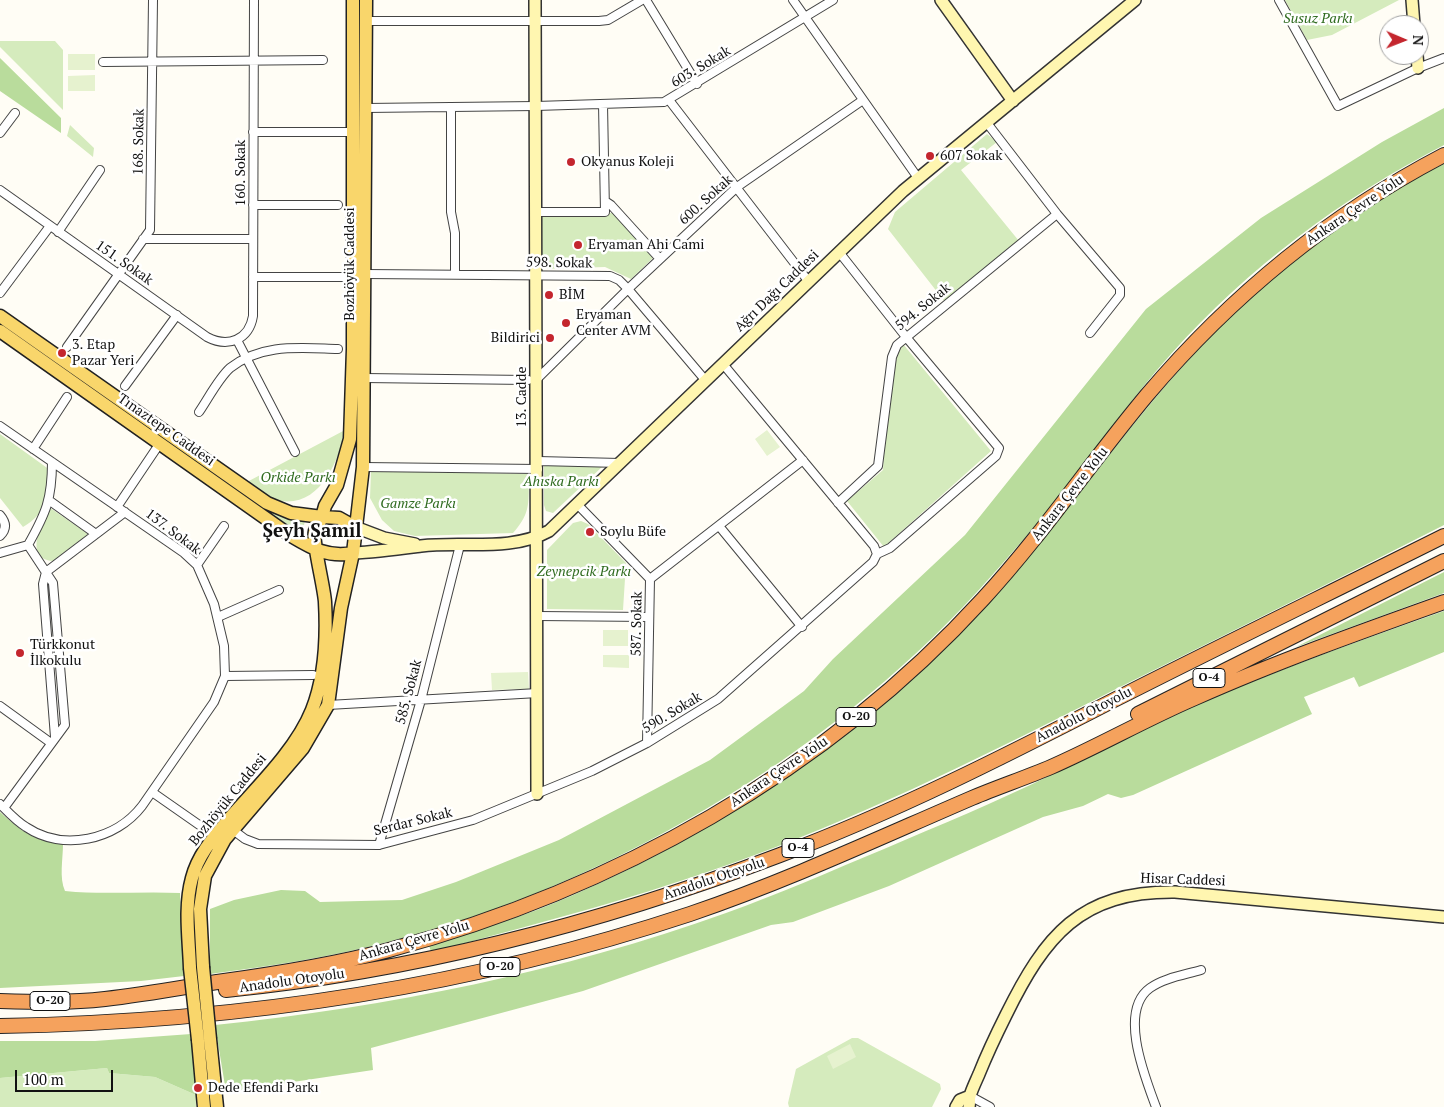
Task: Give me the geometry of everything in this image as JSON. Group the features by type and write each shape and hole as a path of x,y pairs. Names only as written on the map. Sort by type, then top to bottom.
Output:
{"highway":[{"name":"Ankara Çevre Yolu","path":"0,1001 100,1000 326,965 389,950 457,930 567,890 666,843 758,788 820,745 874,702 935,648 981,602 1031,544 1145,398 1200,336 1251,286 1319,231 1388,186 1444,155"},
{"name":"Anadolu Otoyolu","path":"100,1000 237,989 316,978 429,958 577,923 714,879 814,842 926,793 1444,536"},
{"name":"Anadolu Otoyolu","path":"974,797 1444,561"},
{"name":"O-20","path":"0,1026 105,1023 236,1012 357,996 492,969 588,944 715,905 822,864 974,797 1052,767 1149,718 1243,677 1444,602"}],"main road":[{"name":"Bozhöyük Caddesi","path":"353,0 353,132 364,378 363,467 355,527"},
{"name":"Bozhöyük Caddesi","path":"322,517 325,506 337,485 350,439 366,108 366,0"},
{"name":"Tınaztepe Caddesi","path":"0,316 267,503 290,513 322,517"},
{"name":"Tınaztepe Caddesi","path":"0,331 234,497 317,551"},
{"path":"322,517 339,518 355,527 353,553 334,555 317,551 315,532 322,517"},
{"name":"Bozhöyük Caddesi","path":"218,1107 190,968 188,906 191,884 201,857 214,836 292,745 312,710 321,678 326,624 324,587 317,551"},
{"name":"Bozhöyük Caddesi","path":"204,1107 203,967 200,909 202,889 213,858 233,830 303,748 319,724 328,704 334,670 340,608 353,553"}],"street":[{"name":"168. Sokak","path":"67,347 150,230 153,145 153,0"},
{"name":"160. Sokak","path":"237,340 244,335 252,322 254,0"},
{"name":"13. Cadde","path":"536,0 537,275 533,379 538,465 538,794"},
{"path":"366,21 608,20 642,0"},
{"path":"646,0 696,84"},
{"path":"793,0 918,178"},
{"name":"603. Sokak","path":"366,108 536,106 669,100 834,0"},
{"path":"941,0 1013,101"},
{"name":"Ağrı Dağı Caddesi","path":"353,553 384,552 422,546 528,540 549,531 918,178 1135,0"},
{"path":"1279,0 1338,106 1418,68 1444,58"},
{"path":"1412,0 1413,15"},
{"path":"103,62 323,60"},
{"path":"669,100 809,282"},
{"name":"600. Sokak","path":"533,379 737,187 863,100"},
{"path":"536,212 605,212 604,104"},
{"path":"451,107 452,212 455,233 455,274"},
{"path":"0,133 15,113"},
{"path":"987,123 1057,214 1122,291 1090,333"},
{"path":"253,132 353,132"},
{"path":"58,232 100,170"},
{"name":"151. Sokak","path":"0,190 217,342 227,343 237,340"},
{"path":"605,202 611,205 660,259"},
{"path":"253,205 338,205"},
{"name":"594. Sokak","path":"838,503 878,466 892,357 897,344 1057,214"},
{"path":"0,293 50,226"},
{"path":"143,239 253,239"},
{"path":"839,252 906,337"},
{"name":"598. Sokak","path":"253,277 455,274 606,276 619,280 628,289 706,381"},
{"path":"126,386 176,315"},
{"name":"590. Sokak","path":"538,794 592,772 647,743 718,699 802,627 873,562 877,554 890,548 996,456 999,448 906,337"},
{"path":"237,340 295,452"},
{"path":"199,412 229,369 246,358 269,349 338,349"},
{"path":"723,364 874,546 877,554"},
{"path":"364,378 533,379"},
{"path":"33,449 67,397"},
{"name":"137. Sokak","path":"0,426 184,553 197,565 218,617 224,646 225,676 214,702 152,792 130,820 117,830 80,839 53,838 36,833 19,822 2,806"},
{"path":"117,507 160,443"},
{"path":"650,579 803,460"},
{"path":"0,553 28,545 50,501 52,462"},
{"path":"363,467 620,464"},
{"path":"50,501 96,534"},
{"name":"587. Sokak","path":"578,504 650,579 647,743"},
{"path":"46,572 125,512"},
{"path":"0,514 5,526 4,532 0,536"},
{"path":"197,565 224,526"},
{"path":"718,526 802,627"},
{"name":"Ağrı Dağı Caddesi","path":"355,527 384,538 422,546"},
{"path":"2,806 65,725 53,583 28,545"},
{"name":"585. Sokak","path":"379,845 421,700 460,545"},
{"path":"218,617 279,590"},
{"path":"538,616 650,617"},
{"path":"225,676 313,676"},
{"path":"328,704 538,693"},
{"path":"0,706 53,740"},
{"path":"152,792 214,836"},
{"name":"Serdar Sokak","path":"233,830 245,839 258,844 379,845 472,820 538,794"},
{"name":"Hisar Caddesi","path":"956,1107 960,1100 970,1102 994,1038 1024,978 1039,954 1074,919 1113,900 1152,892 1191,893 1444,917"},
{"path":"1156,1107 1135,1039 1134,1017 1136,1006 1149,989 1162,981 1200,970"},
{"path":"970,1102 990,1107"}],"green space":[{"name":"Susuz Parkı","path":"1285,0 1399,0 1332,35 1307,40"},
{"path":"0,41 55,41 63,50 63,110 0,47"},
{"path":"68,54 95,54 95,70 68,70"},
{"path":"0,58 61,118 61,133 0,91"},
{"path":"95,75 95,91 68,91 68,76"},
{"path":"1444,108 1444,145 1369,188 1333,212 1264,264 1232,293 1171,354 1143,386 1067,487 977,592 917,653 851,710 780,762 705,809 628,852 548,888 466,919 384,943 341,953 276,965 210,974 210,909 234,900 281,890 305,891 320,902 402,900 456,882 559,840 710,760 804,691 833,659 965,535 1146,309 1261,218 1382,142"},
{"path":"70,125 94,148 93,157 67,136"},
{"path":"987,134 997,142 961,170 1019,241 945,302 888,229 895,212"},
{"path":"1444,163 1444,525 1000,747 867,810 822,829 691,878 562,917 431,952 429,945 501,923 554,903 629,869 686,840 741,807 846,735 943,651 1009,581 1131,427 1183,366 1216,331 1250,299 1323,238 1402,186"},
{"path":"614,213 653,258 631,279 605,267 540,269 541,215"},
{"path":"0,322 234,487 305,520 302,536 0,327"},
{"path":"903,344 991,451 884,547 847,501 883,470 890,386 898,355"},
{"name":"Orkide Parkı","path":"345,430 342,444 331,471 313,493 301,499 288,501 272,499 247,482"},
{"path":"767,430 780,447 767,456 755,439"},
{"path":"0,434 50,470 47,496 42,510 23,527 0,498"},
{"name":"Ahıska Parkı","path":"544,465 603,466 553,513 546,511 544,505"},
{"name":"Gamze Parkı","path":"371,471 529,474 528,506 523,519 513,533 415,536 394,531 382,520 370,498"},
{"path":"49,507 88,534 53,561 44,559 39,554 37,547 39,530"},
{"name":"Zeynepcik Parkı","path":"581,521 588,524 626,563 623,610 547,609 547,550 573,523"},
{"path":"1444,572 1444,593 1296,647"},
{"path":"1444,611 1444,652 1359,687 1354,677 1304,697 1312,714 1133,795 1121,798 1108,794 1083,806 1043,817 889,886 793,922 771,925 583,991 371,1048 373,1070 226,1092 215,1025 345,1008 474,984 538,970 664,934 766,898 989,804 1062,770 1139,730 1214,697 1329,652"},
{"path":"603,630 628,630 628,646 603,646"},
{"path":"603,655 629,655 629,668 603,667"},
{"path":"528,672 529,689 492,690 491,673"},
{"path":"0,812 28,834 53,843 63,844 62,874 65,891 180,893 184,976 141,981 0,988"},
{"path":"191,1034 196,1095 155,1077 109,1073 107,1068 0,1078 0,1041 95,1041"},
{"path":"852,1038 858,1038 940,1084 941,1089 932,1107 789,1107 788,1103 796,1069"},
{"path":"850,1044 856,1057 833,1069 827,1056"},
{"path":"107,1068 109,1073 155,1077 196,1095 196,1107 0,1107 0,1078"}],"place":[{"name":"607 Sokak","path":"930,156"},
{"name":"Okyanus Koleji","path":"571,162"},
{"name":"Eryaman Ahi Cami","path":"578,245"},
{"name":"BİM","path":"549,295"},
{"name":"Eryaman Center AVM","path":"566,323"},
{"name":"Bildirici","path":"550,338"},
{"name":"3. Etap Pazar Yeri","path":"62,353"},
{"name":"Soylu Büfe","path":"590,532"},
{"name":"Türkkonut İlkokulu","path":"20,653"},
{"name":"Dede Efendi Parkı","path":"198,1088"}],"district":[{"name":"Şeyh Şamil","path":"312,532"}]}
